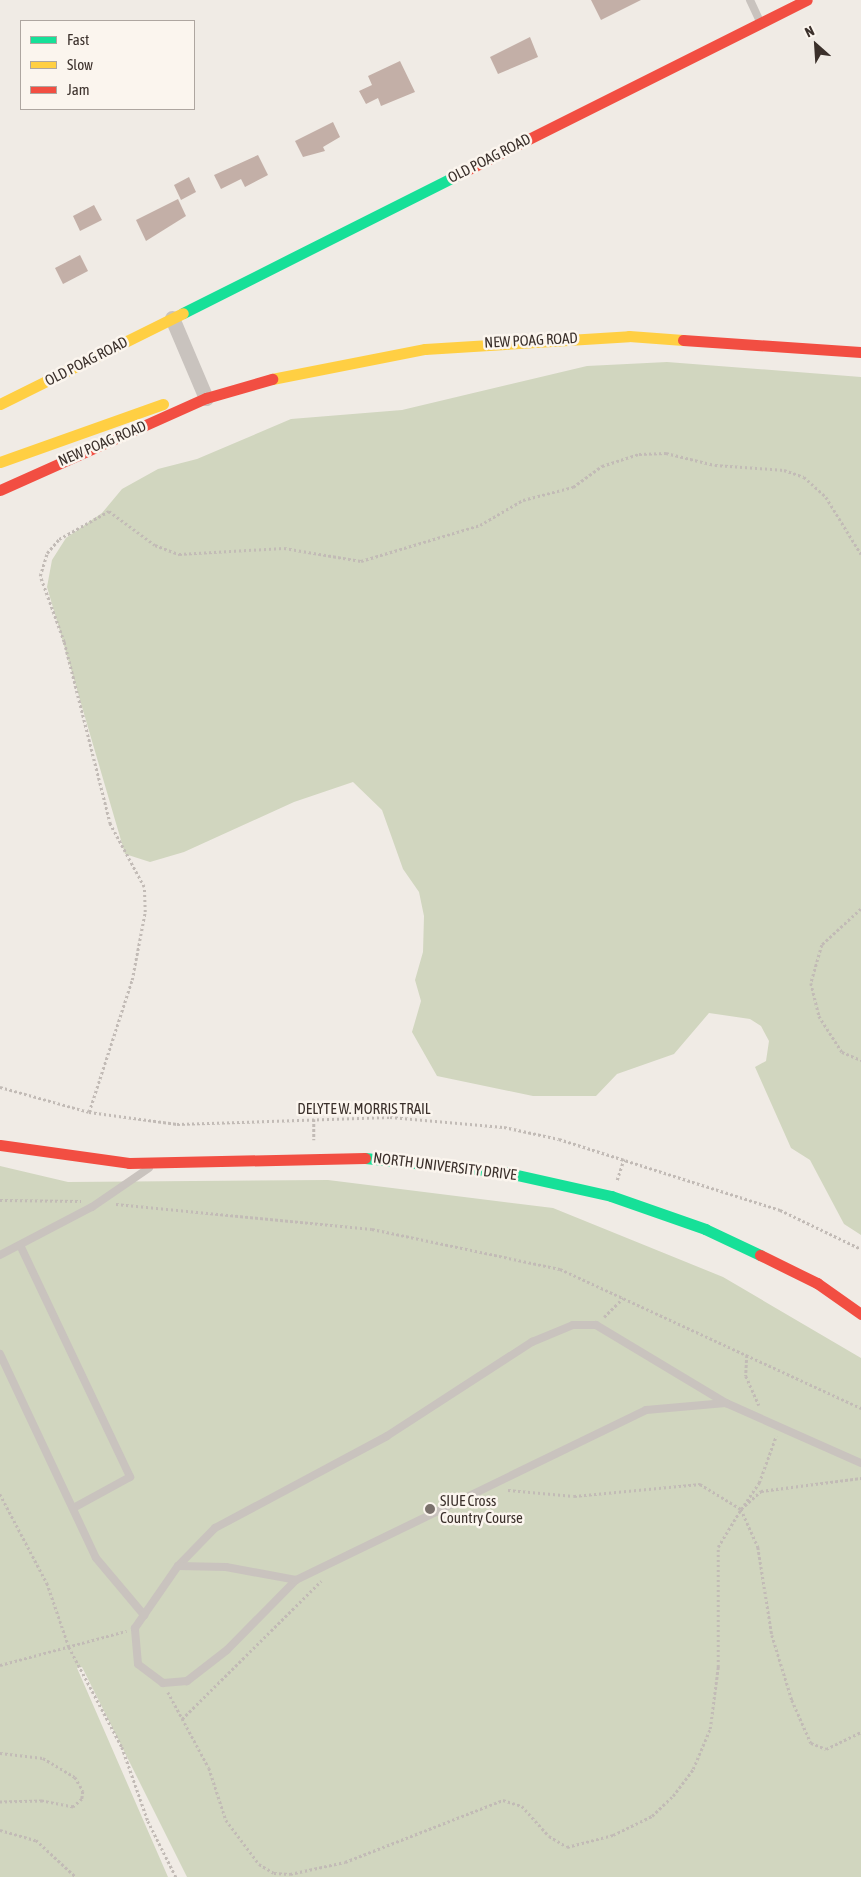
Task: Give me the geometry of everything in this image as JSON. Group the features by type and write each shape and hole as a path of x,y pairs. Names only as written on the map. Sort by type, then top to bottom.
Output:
{"main road":[{"name":"OLD POAG ROAD","path":"0,404 808,0"},
{"name":"NEW POAG ROAD","path":"0,462 131,413 206,398 350,361 490,342 706,338 861,352"},
{"name":"NEW POAG ROAD","path":"0,490 206,398"},
{"name":"NORTH UNIVERSITY DRIVE","path":"0,1145 84,1159 157,1163 314,1156 453,1164 611,1196 760,1253 861,1314"}],"street":[{"path":"172,318 206,398"}],"lane":[{"path":"750,0 761,23"},
{"path":"0,1255 99,1203 157,1163"},
{"path":"20,1245 130,1477 74,1506"},
{"path":"726,1404 646,1410 482,1487 296,1580 201,1671 187,1680 163,1683 138,1664 135,1628 178,1566 215,1528 387,1436 532,1342 562,1327 596,1325 726,1404 861,1463"},
{"path":"0,1354 74,1506 96,1558 144,1614"},
{"path":"178,1566 226,1567 296,1580"}],"path":[{"path":"89,1112 132,980 145,912 144,887 110,824 64,642 40,576 46,553 59,539 109,512 155,545 179,554 284,548 361,561 480,525 523,500 572,487 602,466 639,454 666,453 715,465 784,470 804,477 826,497 861,554"},
{"path":"861,909 822,944 811,983 819,1016 842,1052 861,1060"},
{"name":"DELYTE W. MORRIS TRAIL","path":"0,1087 89,1112 177,1124 390,1117 494,1126 560,1138 780,1210 861,1249"},
{"path":"314,1119 314,1156"},
{"path":"611,1196 624,1159"},
{"path":"0,1200 99,1203 372,1229 560,1270 861,1408"},
{"path":"596,1325 623,1298"},
{"path":"163,1683 209,1768 226,1820 259,1864 274,1873 290,1874 345,1862 503,1800 522,1806 549,1836 568,1847 613,1835 652,1816 673,1796 693,1769 710,1729 718,1667 718,1547 773,1452 773,1426 746,1376 747,1355"},
{"path":"741,1509 761,1491 861,1478"},
{"path":"482,1487 574,1496 700,1484 741,1509 758,1547 772,1635 792,1700 812,1743 826,1749 861,1732"},
{"path":"0,1494 47,1583 69,1647 122,1747 148,1821 176,1877"},
{"path":"182,1719 326,1577"},
{"path":"0,1665 135,1628"},
{"path":"0,1754 43,1758 75,1778 82,1791 82,1799 73,1806 42,1801 0,1802"},
{"path":"0,1830 36,1840 76,1877"}],"green space":[{"path":"667,362 861,377 861,1235 844,1224 810,1160 791,1148 755,1067 766,1061 769,1041 761,1026 750,1019 709,1013 674,1054 617,1074 596,1096 533,1096 437,1076 412,1032 421,1001 415,980 423,952 424,916 419,892 403,869 382,810 353,782 294,802 184,852 150,862 125,854 47,587 52,560 66,538 102,513 122,489 158,469 197,459 291,419 402,410 587,366"},
{"name":"SIUE Cross Country Course","path":"0,1166 68,1182 328,1180 553,1208 723,1277 861,1358 861,1877 187,1877 82,1667 77,1668 168,1877 0,1877"}],"building":[{"path":"591,0 641,0 601,20"},
{"path":"530,37 538,57 498,74 490,57"},
{"path":"400,61 415,92 381,106 378,98 366,104 359,91 372,85 368,76"},
{"path":"333,122 340,137 323,147 325,151 303,157 295,141"},
{"path":"258,155 268,175 245,187 241,179 221,189 214,175"},
{"path":"189,177 196,192 181,200 174,185"},
{"path":"178,199 186,216 146,241 136,220"},
{"path":"94,205 102,220 80,231 73,216"},
{"path":"80,255 88,271 63,284 55,268"}],"traffic: fast":[{"path":"183,313 457,175"},
{"path":"365,1158 504,1172 611,1196 705,1229 760,1255"}],"traffic: slow":[{"path":"0,404 183,313"},
{"path":"272,379 425,349 629,336 683,340"},
{"path":"0,462 163,404"}],"traffic: jam":[{"path":"457,175 807,0"},
{"path":"683,340 861,352"},
{"path":"0,490 206,398 272,379"},
{"path":"0,1145 129,1163 365,1158"},
{"path":"760,1255 817,1283 861,1314"}],"place":[{"name":"SIUE Cross Country Course","path":"430,1509"}]}
